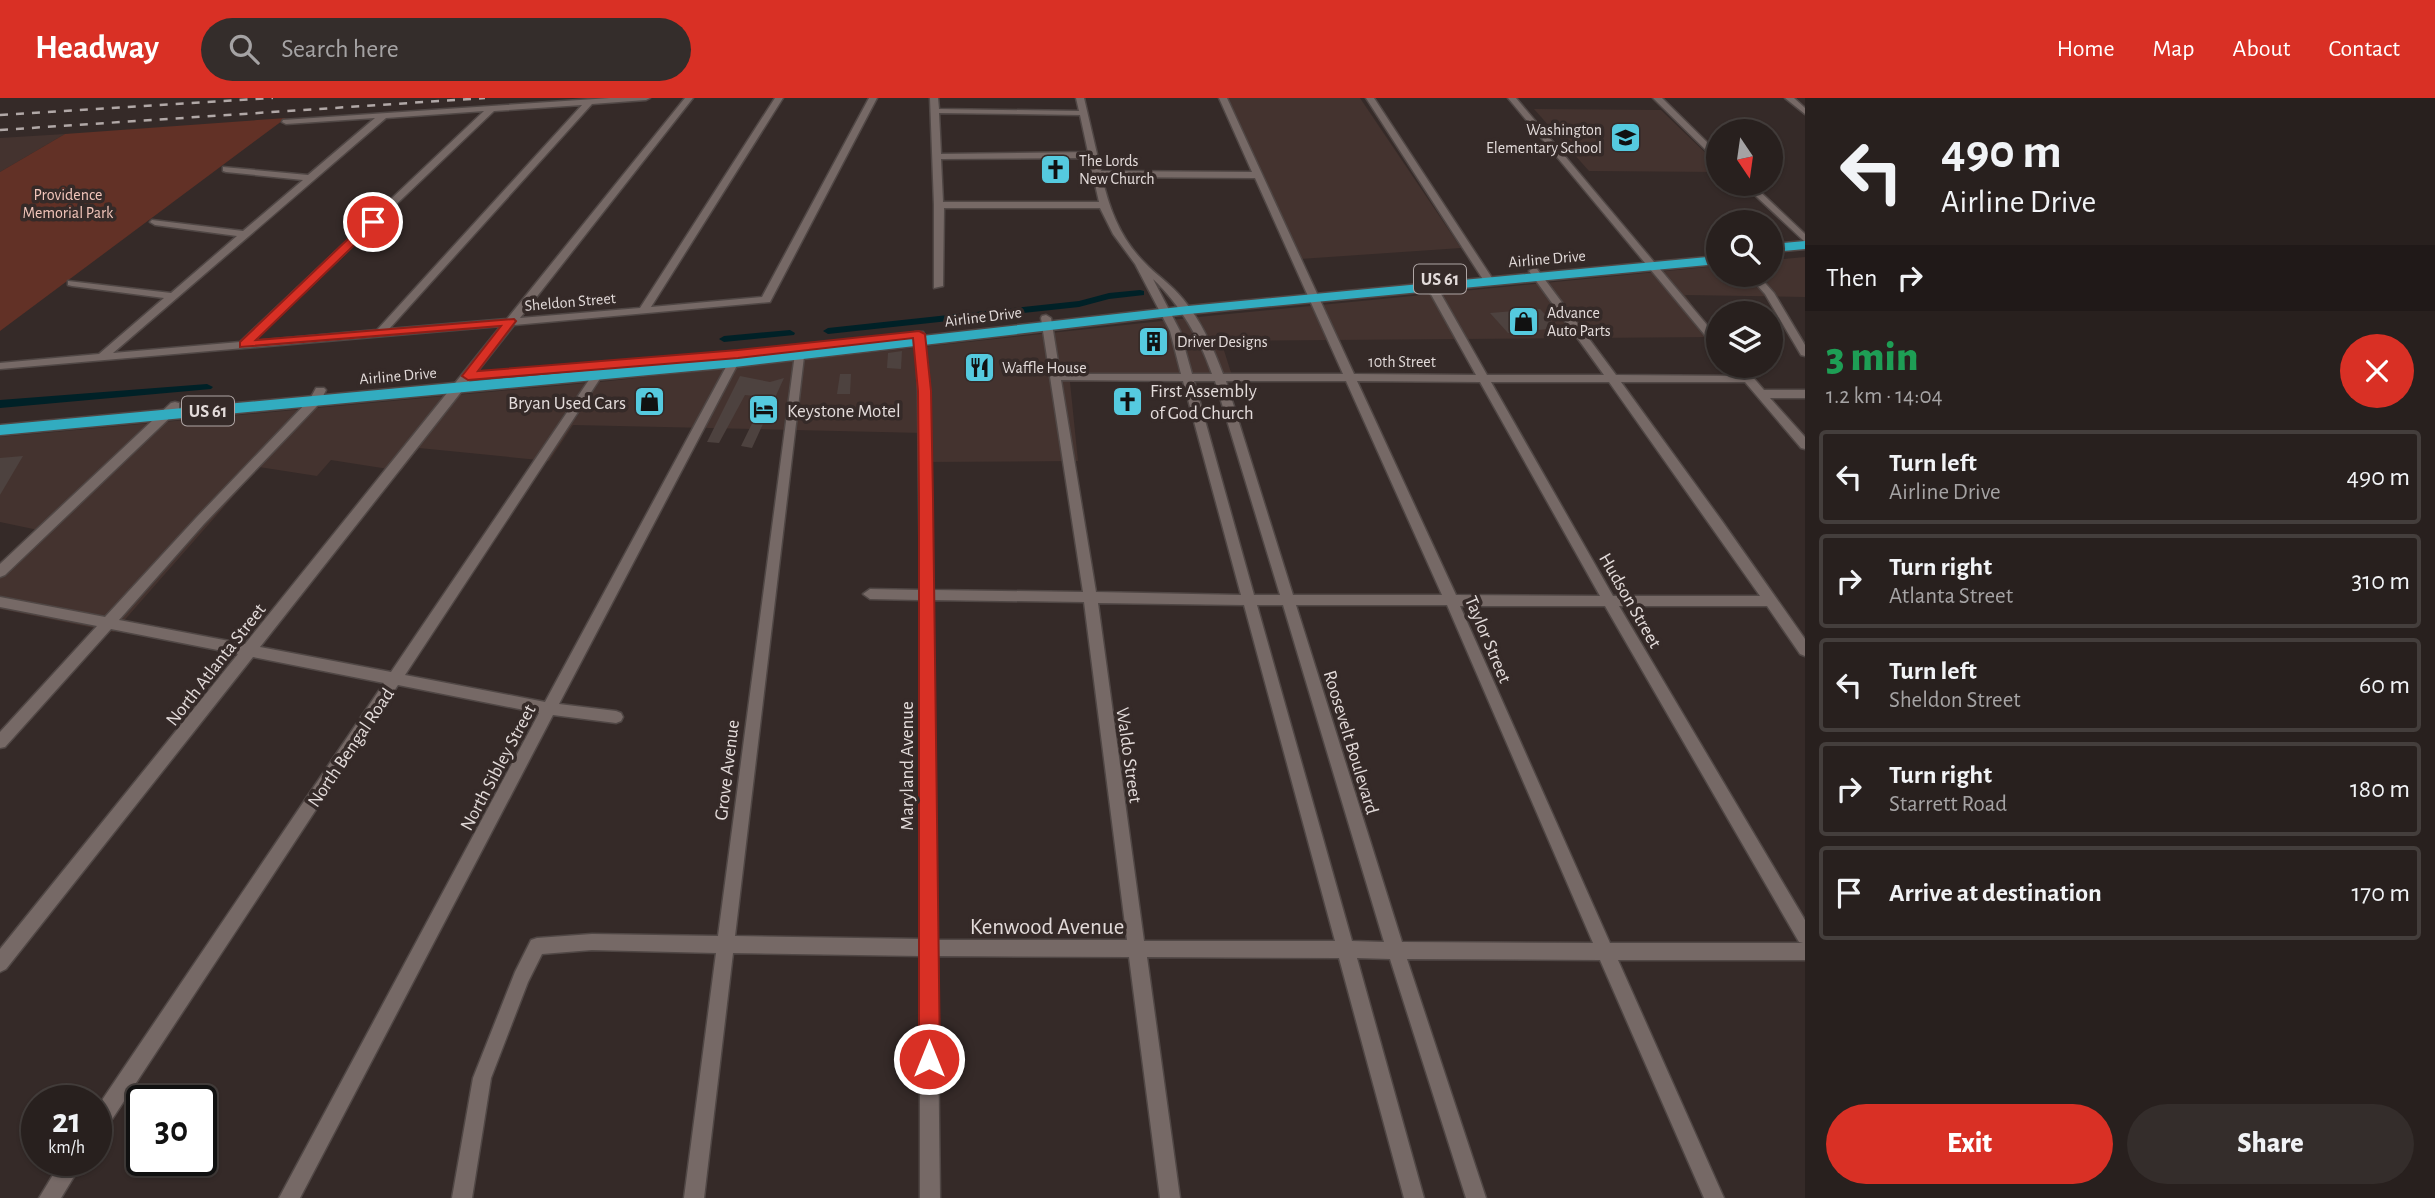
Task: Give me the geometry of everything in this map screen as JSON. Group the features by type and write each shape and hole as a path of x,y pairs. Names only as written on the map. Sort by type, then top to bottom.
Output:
{"highway":[{"path":"1783,247 1805,245"},
{"path":"1783,254 1805,252"},
{"name":"Airline Drive","path":"1651,263 1706,255"},
{"name":"Airline Drive","path":"0,430 317,395 737,358 1311,293 1706,261"},
{"name":"Airline Drive","path":"0,422 171,411"}],"street":[{"path":"286,122 646,98"},
{"name":"North Atlanta Street","path":"0,963 689,98"},
{"path":"643,310 779,98"},
{"name":"Sheldon Street","path":"0,366 766,300 873,98"},
{"path":"934,98 939,205 938,286"},
{"path":"1080,98 1103,205 1118,234 1140,264 1175,331 1415,1198"},
{"name":"Taylor Street","path":"1223,98 1256,175 1352,377 1714,1198"},
{"path":"1370,98 1487,278"},
{"path":"1512,98 1706,329"},
{"path":"1657,98 1706,145"},
{"path":"1789,98 1803,109"},
{"path":"380,333 589,102"},
{"path":"244,344 492,108"},
{"path":"934,111 1083,113"},
{"path":"102,357 384,115"},
{"path":"936,157 1092,155"},
{"path":"226,169 309,178"},
{"path":"1096,174 1256,175"},
{"path":"1760,196 1805,239"},
{"path":"939,205 1103,205"},
{"path":"155,222 244,234"},
{"path":"1140,264 1185,306"},
{"path":"1537,274 1805,650"},
{"path":"72,283 172,296"},
{"name":"Hudson Street","path":"1431,283 1609,600 1805,936"},
{"path":"1766,287 1789,332 1805,353"},
{"name":"Roosevelt Boulevard","path":"1185,306 1208,348 1219,377 1396,951 1476,1198"},
{"name":"Waldo Street","path":"1047,322 1090,597 1170,1198"},
{"name":"Maryland Avenue","path":"920,337 925,405 930,1198"},
{"name":"Grove Avenue","path":"694,1198 799,351"},
{"name":"North Sibley Street","path":"289,1198 737,358"},
{"name":"North Bengal Road","path":"112,1102 600,370"},
{"name":"10th Street","path":"1057,377 1748,379"},
{"path":"1748,379 1805,445"},
{"path":"1762,394 1805,394"},
{"path":"0,742 317,395"},
{"path":"0,572 171,411"},
{"path":"870,594 1249,600 1771,601"},
{"path":"0,602 550,709 616,717"},
{"name":"Kenwood Avenue","path":"463,1198 482,1078 521,978 537,946 592,942 929,948 1805,952"},
{"path":"49,1198 63,1176"}],"shaded area":[{"path":"1227,98 1360,98 1461,248 1300,259"},
{"name":"Washington Elementary School","path":"1534,109 1661,110 1706,153 1706,172 1589,171"},
{"path":"65,134 0,172 0,138"},
{"path":"1805,257 1805,297 1685,295 1706,324 1706,337 1221,341 1234,382 1070,382 1078,461 923,462 923,433 573,425 549,461 419,448 401,471 331,460 317,476 259,467 114,632 0,609 0,562 38,530 0,522 0,437 609,381 1208,316 1706,267 1706,287 1783,287 1783,259"}],"green space":[{"name":"Providence Memorial Park","path":"286,118 0,331 0,172 65,134"}],"building":[{"name":"Advance Auto Parts","path":"1540,309 1558,328 1508,333 1490,313"},
{"name":"Driver Designs","path":"1140,331 1164,331 1169,351 1163,351 1164,356 1146,356"},
{"path":"902,351 901,369 887,368 888,353"},
{"name":"Waffle House","path":"973,356 984,356 985,377 975,377"},
{"path":"840,374 851,374 850,394 837,394"},
{"name":"Keystone Motel","path":"740,376 770,382 784,378 752,448 741,446 765,397 745,395 719,443 707,442"},
{"path":"23,456 0,495 0,458"}],"waterway":[{"path":"828,331 1079,304 1109,296 1140,293"},
{"path":"724,339 790,333"},
{"path":"0,404 207,387"}],"railway":[{"path":"0,115 273,98"},
{"path":"0,130 485,98"}],"place":[{"name":"Washington Elementary School","path":"1625,138"},
{"name":"The Lords New Church","path":"1056,169"},
{"name":"Advance Auto Parts","path":"1524,321"},
{"name":"Driver Designs","path":"1154,341"},
{"name":"Waffle House","path":"979,367"},
{"name":"First Assembly of God Church","path":"1127,401"},
{"name":"Bryan Used Cars","path":"649,402"},
{"name":"Keystone Motel","path":"764,410"}],"route":[{"path":"373,222 244,344 510,321 468,376 738,354 919,334 924,391 926,498 929,1059"}]}
